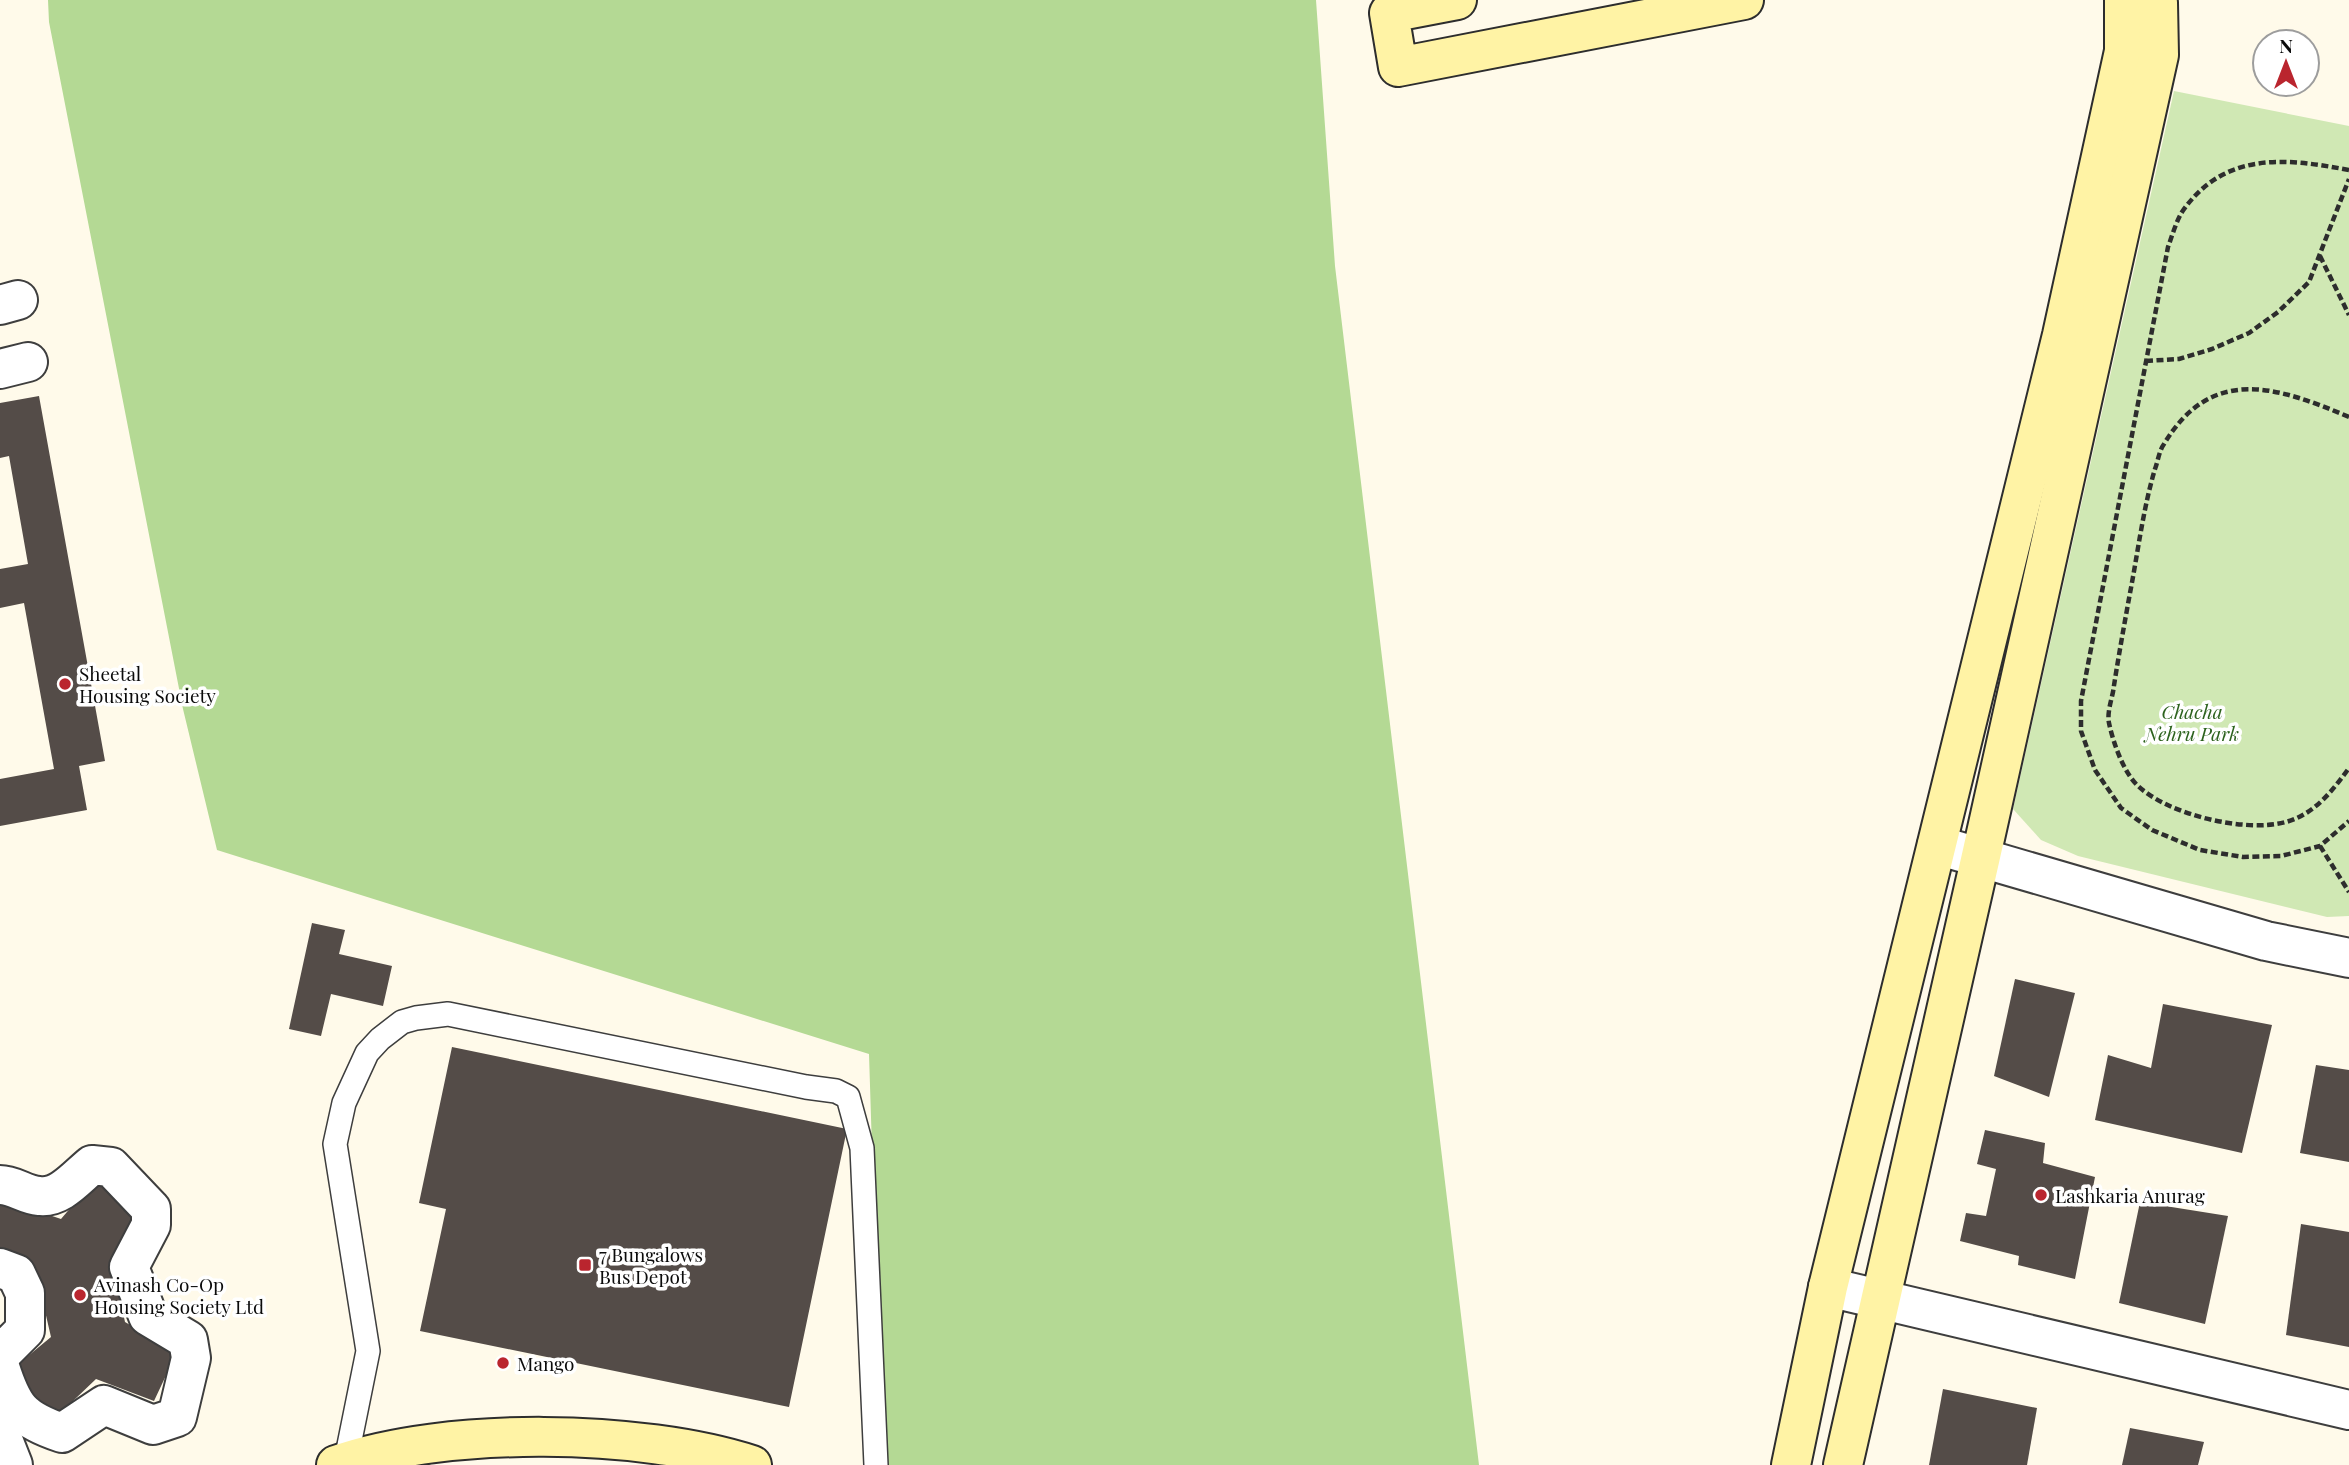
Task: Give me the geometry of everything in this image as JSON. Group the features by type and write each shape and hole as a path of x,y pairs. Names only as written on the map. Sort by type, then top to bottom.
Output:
{"street":[{"path":"1457,0 1389,13 1398,67 1744,0"},
{"path":"1791,1465 1828,1287 2062,335 2124,51 2124,0"},
{"path":"1843,1465 2159,55 2156,0"},
{"path":"1937,845 2266,941 2349,958"},
{"path":"0,1185 8,1185 39,1196 59,1193 92,1165 111,1167 151,1209 151,1225 129,1266 148,1315 188,1340 191,1358 177,1417 153,1425 104,1405 62,1433 36,1424 2,1400"},
{"path":"0,1268 16,1273 25,1293 25,1330 0,1354"},
{"path":"1828,1287 2349,1410"},
{"path":"2,1400 13,1465"},
{"path":"342,1464 368,1455 423,1445 560,1437 641,1443 725,1456 752,1465"}],"lane":[{"path":"342,1464 368,1351 335,1144 344,1103 367,1053 380,1039 402,1022 448,1014 835,1091 848,1097 862,1148 876,1465"}],"path":[{"path":"2349,170 2308,162 2254,162 2225,172 2202,188 2181,214 2168,247 2081,701 2081,731 2095,770 2120,808 2152,830 2200,850 2243,857 2281,856 2320,846 2349,821"},
{"path":"2146,361 2179,359 2212,349 2249,333 2278,312 2309,282 2349,179"},
{"path":"2320,255 2349,315"},
{"path":"2349,417 2315,403 2265,389 2230,389 2202,401 2163,445 2150,485 2108,720 2122,762 2137,785 2173,806 2225,824 2258,827 2288,822 2314,808 2330,794 2349,768"},
{"path":"2320,846 2349,891"}],"green space":[{"path":"48,0 1316,0 1335,266 1479,1465 882,1465 869,1054 217,850 183,709 49,22"},
{"name":"Chacha Nehru Park","path":"2174,91 2349,126 2349,916 2327,917 2078,856 2041,840 2013,809"}],"building":[{"name":"Sheetal Housing Society","path":"39,396 105,761 79,766 87,810 0,826 0,779 54,769 24,603 0,608 0,569 28,564 9,456 0,458 0,403"},
{"path":"312,923 345,930 339,954 392,966 383,1006 331,994 321,1036 289,1029"},
{"path":"2015,979 2075,993 2049,1097 1994,1076"},
{"path":"2163,1004 2272,1025 2242,1153 2095,1120 2108,1055 2151,1068"},
{"path":"452,1047 847,1129 789,1407 420,1331 446,1209 419,1203"},
{"path":"2316,1065 2349,1070 2349,1162 2300,1153"},
{"name":"Lashkaria Anurag","path":"1985,1130 2045,1143 2043,1163 2095,1177 2075,1279 2018,1265 2019,1256 1960,1241 1966,1213 1986,1216 1996,1169 1977,1164"},
{"name":"Avinash Co-Op Housing Society Ltd","path":"101,1172 145,1217 111,1257 125,1322 177,1352 154,1401 96,1379 51,1422 5,1375 51,1337 35,1268 0,1254 0,1204 2,1199 61,1219"},
{"path":"2140,1202 2228,1216 2205,1324 2119,1303"},
{"path":"2301,1224 2349,1232 2349,1347 2286,1335"},
{"path":"1943,1389 2037,1408 2027,1465 1929,1465"},
{"path":"2130,1428 2204,1442 2198,1465 2122,1465"}],"place":[{"name":"Sheetal Housing Society","path":"65,684"},
{"name":"Lashkaria Anurag","path":"2041,1195"},
{"name":"7 Bungalows Bus Depot","path":"585,1265"},
{"name":"Avinash Co-Op Housing Society Ltd","path":"80,1295"},
{"name":"Mango","path":"503,1363"}]}
